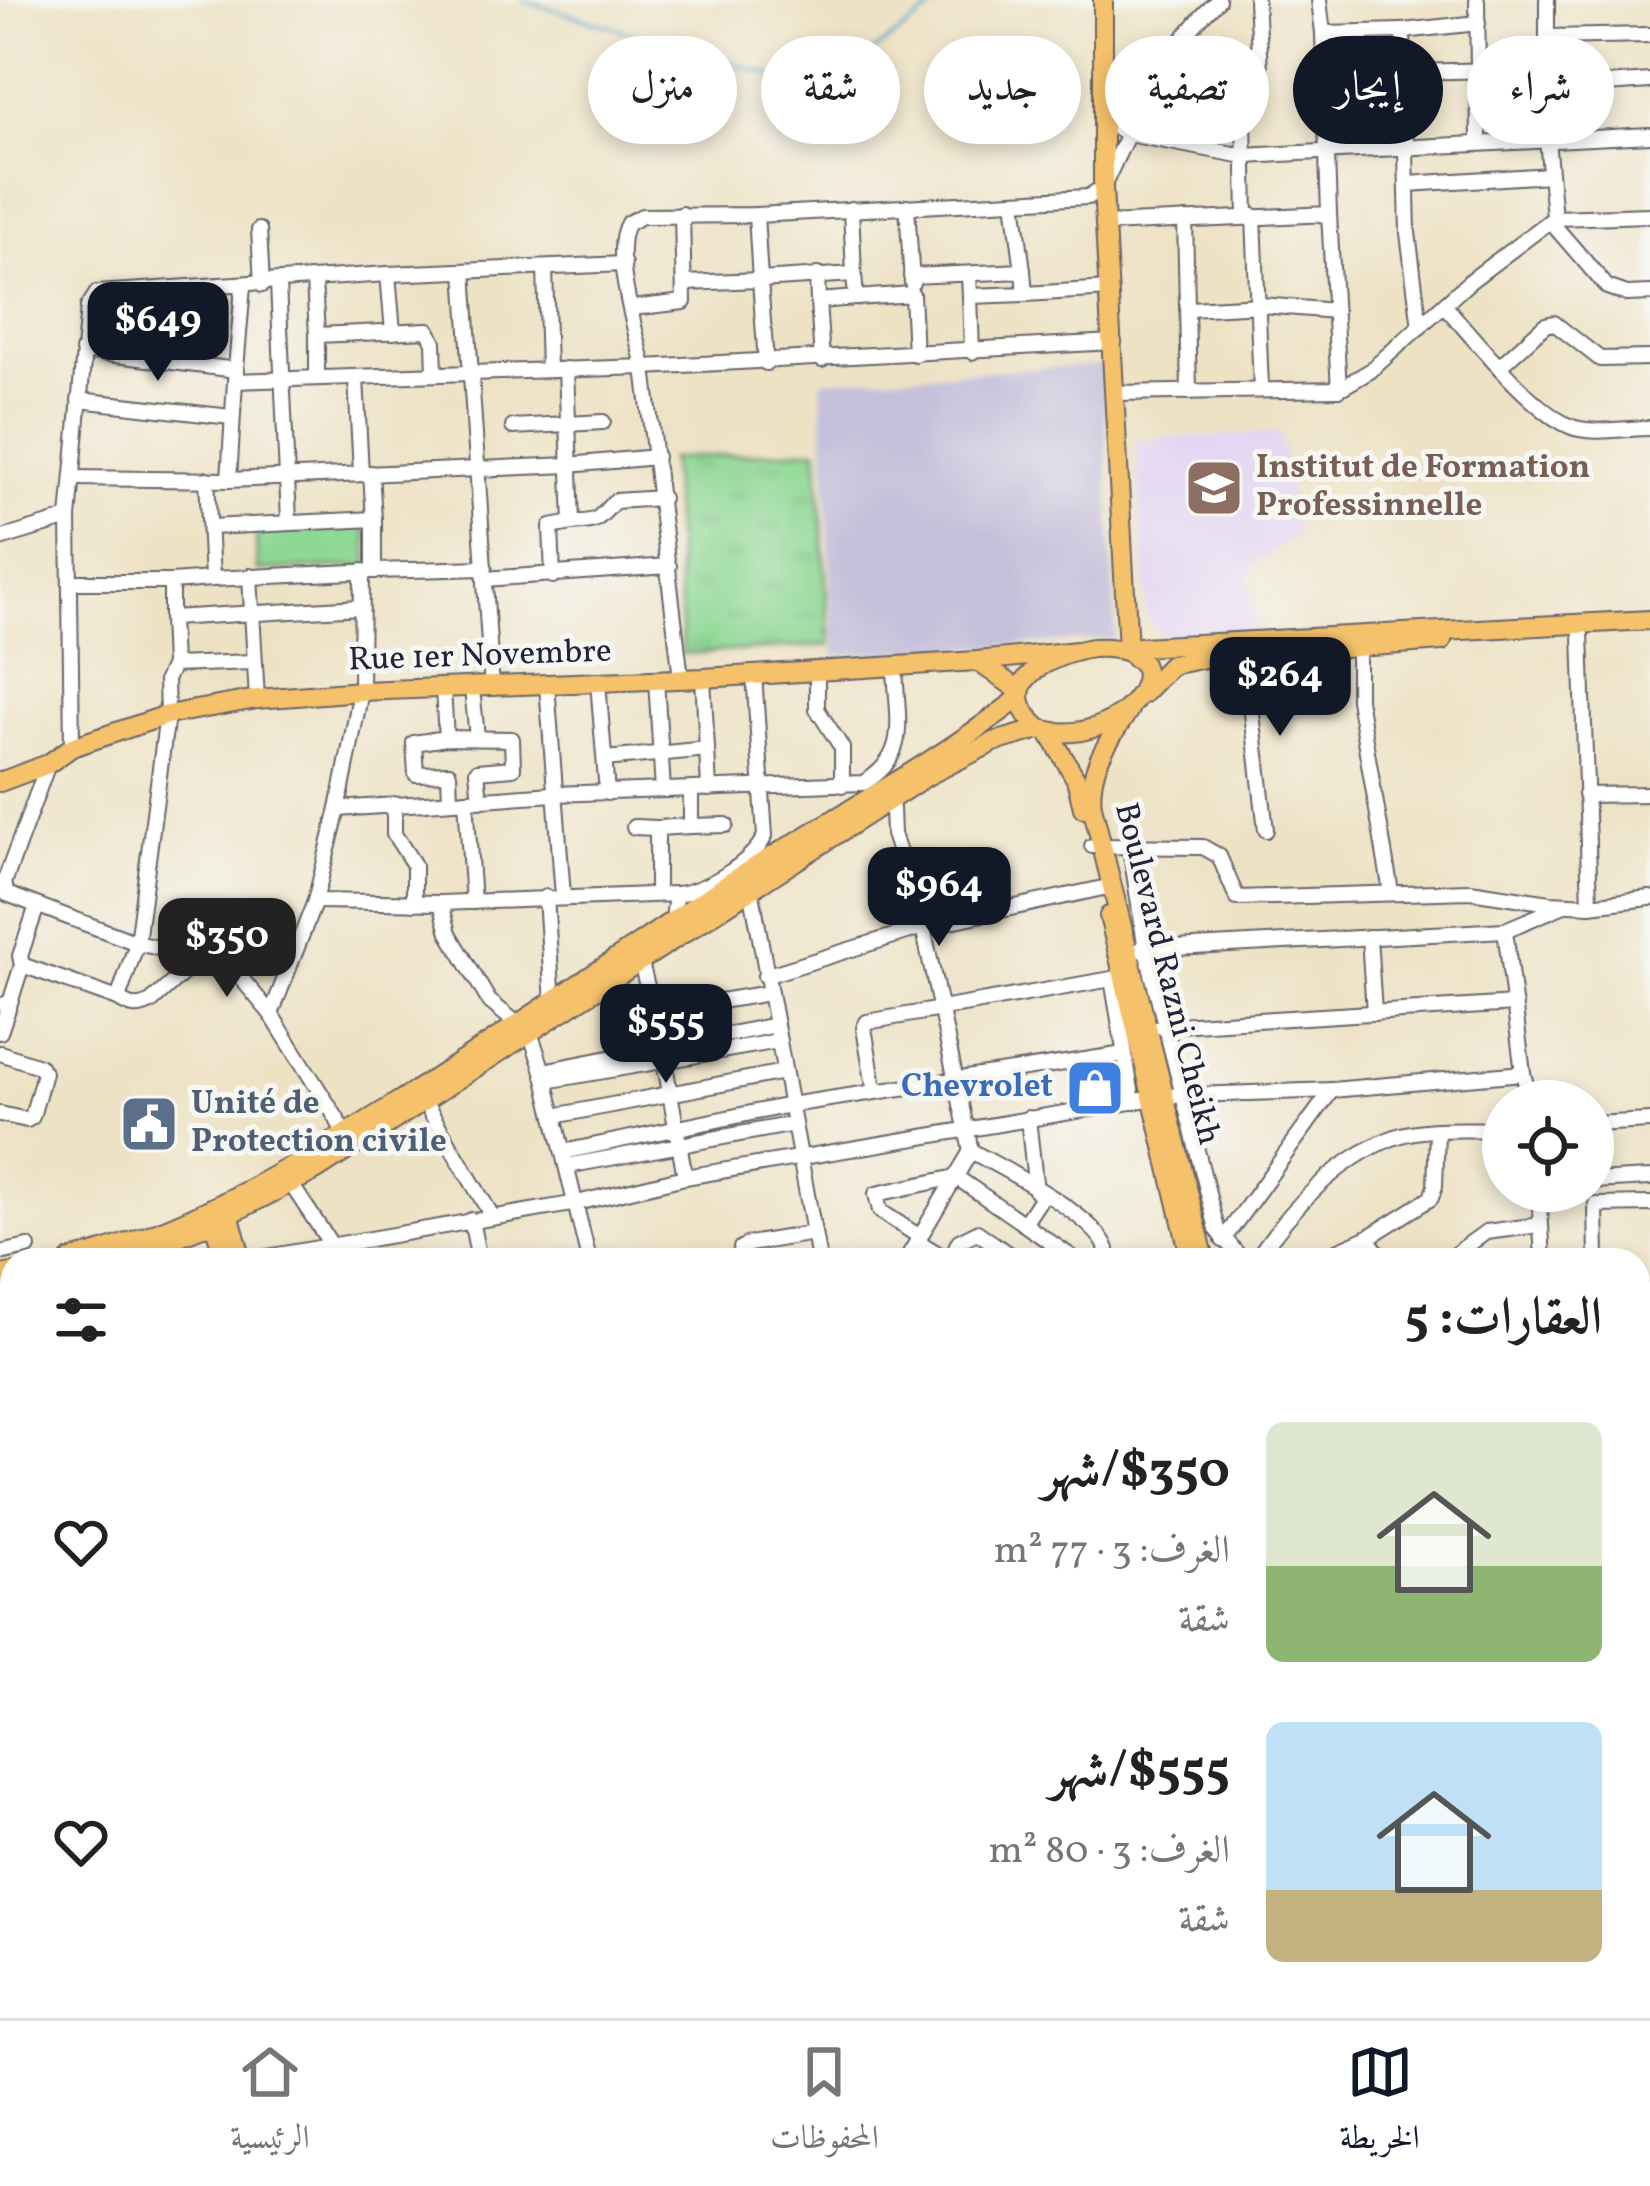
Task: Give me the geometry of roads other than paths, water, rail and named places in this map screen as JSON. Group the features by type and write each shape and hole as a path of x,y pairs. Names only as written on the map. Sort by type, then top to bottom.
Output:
{"main road":[{"path":"1102,0 1103,187 1117,393 1126,651 1145,674 1143,694"},
{"path":"144,1248 425,1102 638,953 965,738 1020,694 1038,668 1077,650 1650,620"},
{"path":"108,1248 291,1184 525,1030 553,1004 638,953 673,920 959,757 1016,733 1082,730 1129,710 1171,665 1358,645 1650,631"},
{"name":"Rue 1er Novembre","path":"0,782 48,764 72,747 167,716 257,699 703,678 1077,650"},
{"path":"977,661 1020,694 1029,718 1044,730"},
{"name":"Boulevard Razni Cheikh","path":"1129,710 1091,778 1092,806 1117,978 1142,1022"},
{"name":"Boulevard Razni Cheikh","path":"1044,730 1076,779 1138,950 1142,1022 1189,1248"},
{"name":"Boulevard Razni Cheikh","path":"1159,1098 1202,1248"},
{"path":"220,1212 224,1248"},
{"path":"220,1212 239,1248"}],"street":[{"path":"1182,36 1218,0"},
{"path":"1256,0 1260,70 1247,104 1244,156 1261,305 1261,389"},
{"path":"1319,0 1339,389"},
{"path":"1477,0 1479,36"},
{"path":"1547,0 1547,36"},
{"path":"1323,33 1403,32 1478,23"},
{"path":"1403,32 1403,36"},
{"path":"1598,36 1650,35"},
{"path":"1614,83 1650,81"},
{"path":"1614,135 1650,134"},
{"path":"1181,144 1244,156 1467,142"},
{"path":"681,678 644,367 624,264 622,237 628,223 642,216 756,215 1084,198 1103,187 1123,144"},
{"path":"1404,144 1409,250 1420,327"},
{"path":"1547,144 1552,219 1607,287 1627,294 1650,293"},
{"path":"1407,184 1550,175"},
{"path":"1014,201 1024,294"},
{"path":"907,206 915,354"},
{"path":"851,209 856,298"},
{"path":"632,308 681,304 686,283 682,214"},
{"path":"1106,224 1329,214"},
{"path":"1117,393 1339,389 1370,370 1468,282 1552,219 1650,214"},
{"path":"756,215 766,363"},
{"path":"1185,220 1189,392"},
{"path":"259,230 262,285"},
{"path":"72,747 69,518 92,299 105,290 624,264"},
{"path":"545,268 548,370"},
{"path":"464,271 485,573 478,736"},
{"path":"911,276 1023,271"},
{"path":"388,274 393,332"},
{"path":"686,283 854,274"},
{"path":"818,275 822,360"},
{"path":"969,276 972,352"},
{"path":"314,280 317,377"},
{"path":"278,284 290,521"},
{"path":"229,480 243,286"},
{"path":"970,296 1110,289"},
{"path":"818,301 912,294"},
{"path":"1189,309 1261,305 1335,311"},
{"path":"1445,306 1538,405 1568,426 1650,428"},
{"path":"1500,366 1545,325 1555,323 1600,359 1650,358"},
{"path":"317,335 431,332 435,374"},
{"path":"83,351 236,376 356,378 766,363 1114,343"},
{"path":"566,369 572,523"},
{"path":"271,1014 315,901 361,691 361,607 374,519 356,378"},
{"path":"79,400 231,417"},
{"path":"513,427 603,422"},
{"path":"74,478 288,478 656,457"},
{"path":"208,479 212,579"},
{"path":"553,576 551,527 597,521 615,501 662,498"},
{"path":"0,539 69,518"},
{"path":"210,527 374,519"},
{"path":"70,582 171,582 368,571 553,576 669,566"},
{"path":"250,577 257,699"},
{"path":"118,999 137,944 167,716 166,680 173,665 171,582"},
{"path":"171,618 361,607"},
{"path":"1581,634 1590,905"},
{"path":"1358,645 1358,699 1391,892"},
{"path":"1245,655 1266,830"},
{"path":"173,665 253,662"},
{"path":"338,808 554,794 863,783 893,760 897,748 895,666"},
{"path":"817,670 817,709 842,748 842,785"},
{"path":"315,901 442,903 699,890 759,848 765,836 754,674"},
{"path":"703,678 709,789"},
{"path":"656,680 663,790"},
{"path":"598,682 607,793"},
{"path":"547,686 563,896"},
{"path":"443,688 446,738"},
{"path":"446,738 514,741 511,770 416,774 413,748 418,741 446,738"},
{"path":"605,759 707,749"},
{"path":"48,764 4,883 7,894 137,944 204,954 292,956"},
{"path":"473,902 465,800 477,771"},
{"path":"448,773 465,800"},
{"path":"691,790 691,826"},
{"path":"1585,795 1650,794"},
{"path":"886,802 892,808 893,834 923,927 971,1151 1101,1235 1107,1248"},
{"path":"394,805 394,834 414,865 414,903"},
{"path":"634,827 726,825"},
{"path":"657,828 657,894"},
{"path":"1097,846 1214,851 1237,898 1470,891 1590,905 1650,898"},
{"path":"1130,847 1138,950 1505,930 1568,904"},
{"path":"748,880 817,1248"},
{"path":"654,1012 767,985 923,927 1102,888"},
{"path":"673,920 676,894"},
{"path":"546,897 553,1004"},
{"path":"442,903 449,934 489,1000 525,1030 544,1076 586,1248"},
{"path":"0,1032 4,1004 22,965 20,956 37,905"},
{"path":"1505,930 1525,1080"},
{"path":"1369,938 1374,1013"},
{"path":"638,953 663,1053 685,1178"},
{"path":"22,965 134,1007 151,1002 204,954"},
{"path":"221,955 271,1014 347,1143"},
{"path":"875,1092 864,1028 867,1022 1117,978"},
{"path":"1124,1054 1142,1022 1515,1004"},
{"path":"544,1076 777,1033"},
{"path":"0,1053 39,1066 44,1073 32,1117 0,1114"},
{"path":"565,1159 674,1127 790,1105 1124,1054"},
{"path":"1124,1054 1159,1098 1216,1229 1231,1248"},
{"path":"554,1116 784,1072"},
{"path":"320,1248 577,1203 800,1157 1159,1098 1332,1090 1523,1073"},
{"path":"1223,1240 1332,1090"},
{"path":"425,1102 492,1216"},
{"path":"1024,1224 1040,1193 1028,1118"},
{"path":"1614,1123 1650,1121"},
{"path":"565,1159 794,1124"},
{"path":"1264,1248 1289,1213 1327,1180 1393,1138 1482,1130"},
{"path":"1344,1248 1431,1198 1436,1186 1437,1132"},
{"path":"914,1248 971,1151"},
{"path":"932,1248 880,1211 876,1194 956,1177 1059,1248"},
{"path":"1614,1179 1650,1178"},
{"path":"291,1184 332,1246"},
{"path":"1614,1206 1650,1204"},
{"path":"1540,1212 1542,1248"},
{"path":"1594,1212 1596,1248"},
{"path":"471,1220 477,1248"},
{"path":"1464,1248 1486,1232 1540,1226"},
{"path":"955,1248 977,1232 1000,1248"},
{"path":"741,1248 814,1233"},
{"path":"1367,1238 1374,1248"},
{"path":"367,1240 368,1248"},
{"path":"19,1248 28,1246"}],"waterway":[{"path":"523,0 821,90 945,0"}],"place":[{"name":"Institut de Formation Professinnelle","path":"1214,488"},
{"name":"Chevrolet","path":"1095,1088"},
{"name":"Unité de Protection civile","path":"149,1124"}]}
